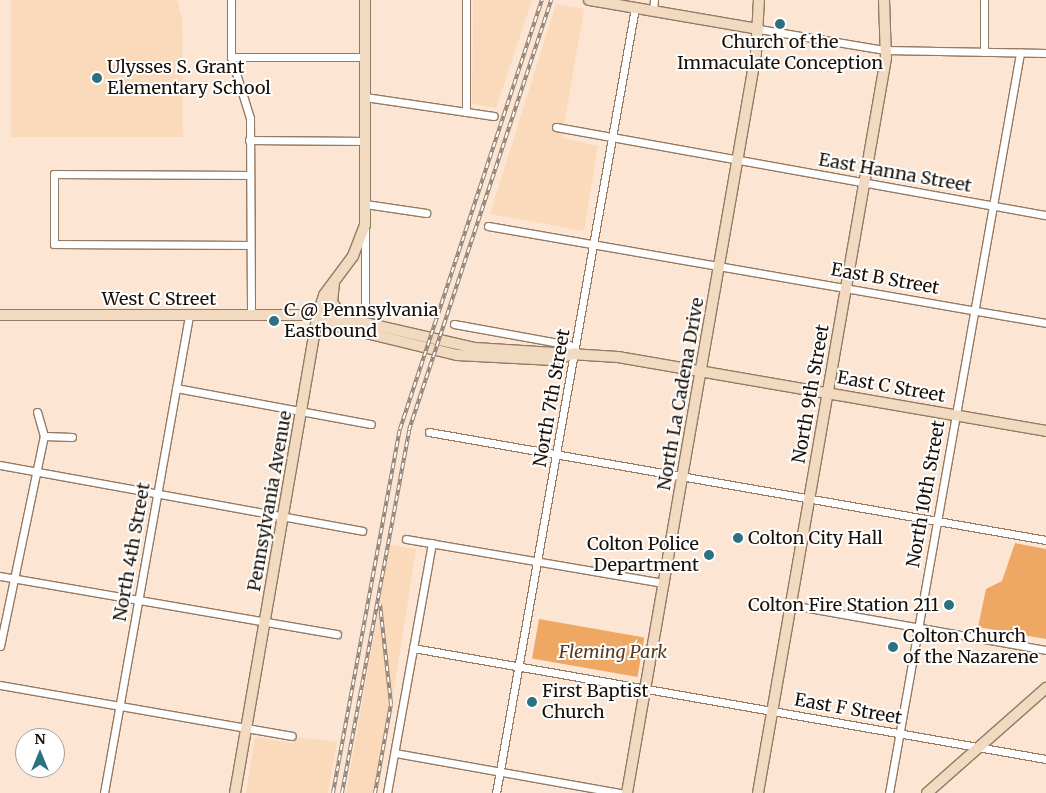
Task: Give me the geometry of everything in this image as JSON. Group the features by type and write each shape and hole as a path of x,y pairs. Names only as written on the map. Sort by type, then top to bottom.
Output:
{"street":[{"path":"231,0 231,57 250,118 249,245 251,316"},
{"name":"Pennsylvania Avenue","path":"365,0 365,307"},
{"path":"466,0 466,112"},
{"path":"589,0 885,50 1046,52"},
{"path":"654,0 654,11"},
{"name":"North La Cadena Drive","path":"628,793 738,160 759,29 759,0"},
{"name":"North 9th Street","path":"758,793 865,182 885,50 884,0"},
{"path":"984,0 984,52"},
{"name":"North 7th Street","path":"496,793 520,667 635,8"},
{"name":"North 10th Street","path":"889,793 1020,53"},
{"path":"231,57 366,57"},
{"path":"366,97 494,116"},
{"name":"East Hanna Street","path":"556,127 1046,215"},
{"path":"249,140 366,141"},
{"path":"249,175 54,174 54,244 249,245"},
{"path":"365,204 426,213"},
{"name":"Pennsylvania Avenue","path":"235,793 248,729 317,317 334,282 353,256 365,225"},
{"name":"East B Street","path":"488,226 1046,323"},
{"path":"334,282 332,302 343,318"},
{"name":"West C Street","path":"0,315 189,315 343,318 476,348 575,353 701,372"},
{"name":"North 4th Street","path":"104,793 189,315"},
{"name":"West C Street","path":"317,317 337,326 457,355 554,360 575,353"},
{"path":"454,324 569,345 575,353"},
{"name":"East C Street","path":"701,372 1046,431"},
{"path":"176,388 302,409 371,424"},
{"path":"0,646 12,578 44,436 37,412"},
{"path":"429,432 1046,540"},
{"path":"44,436 72,437"},
{"path":"0,465 362,531"},
{"path":"406,539 664,583"},
{"path":"387,793 432,542"},
{"path":"0,576 337,634"},
{"path":"791,605 1046,650"},
{"name":"East F Street","path":"413,648 1046,758"},
{"path":"0,685 292,736"},
{"path":"927,793 1046,688"},
{"path":"395,753 620,793"}],"shaded area":[{"name":"Ulysses S. Grant Elementary School","path":"11,0 177,0 182,18 183,137 11,137"},
{"path":"473,0 532,0 496,108 472,104"},
{"path":"556,4 584,9 562,138 598,146 584,231 490,214"},
{"path":"390,545 416,549 378,793 346,793"},
{"path":"255,737 294,743 296,737 337,742 328,793 246,793"}],"green space":[{"path":"1015,543 1046,549 1046,639 978,627 986,589 1002,581"},
{"name":"Fleming Park","path":"539,619 644,638 637,677 532,658"}],"railway":[{"path":"333,793 400,429 542,0"},
{"path":"342,793 409,430 551,0"},
{"path":"375,793 391,704 380,605"}],"place":[{"name":"Church of the Immaculate Conception","path":"780,24"},
{"name":"Ulysses S. Grant Elementary School","path":"97,78"},
{"name":"C @ Pennsylvania Eastbound","path":"274,321"},
{"name":"Colton City Hall","path":"738,538"},
{"name":"Colton Police Department","path":"709,555"},
{"name":"Colton Fire Station 211","path":"949,605"},
{"name":"Colton Church of the Nazarene","path":"893,647"},
{"name":"First Baptist Church","path":"532,702"}]}
